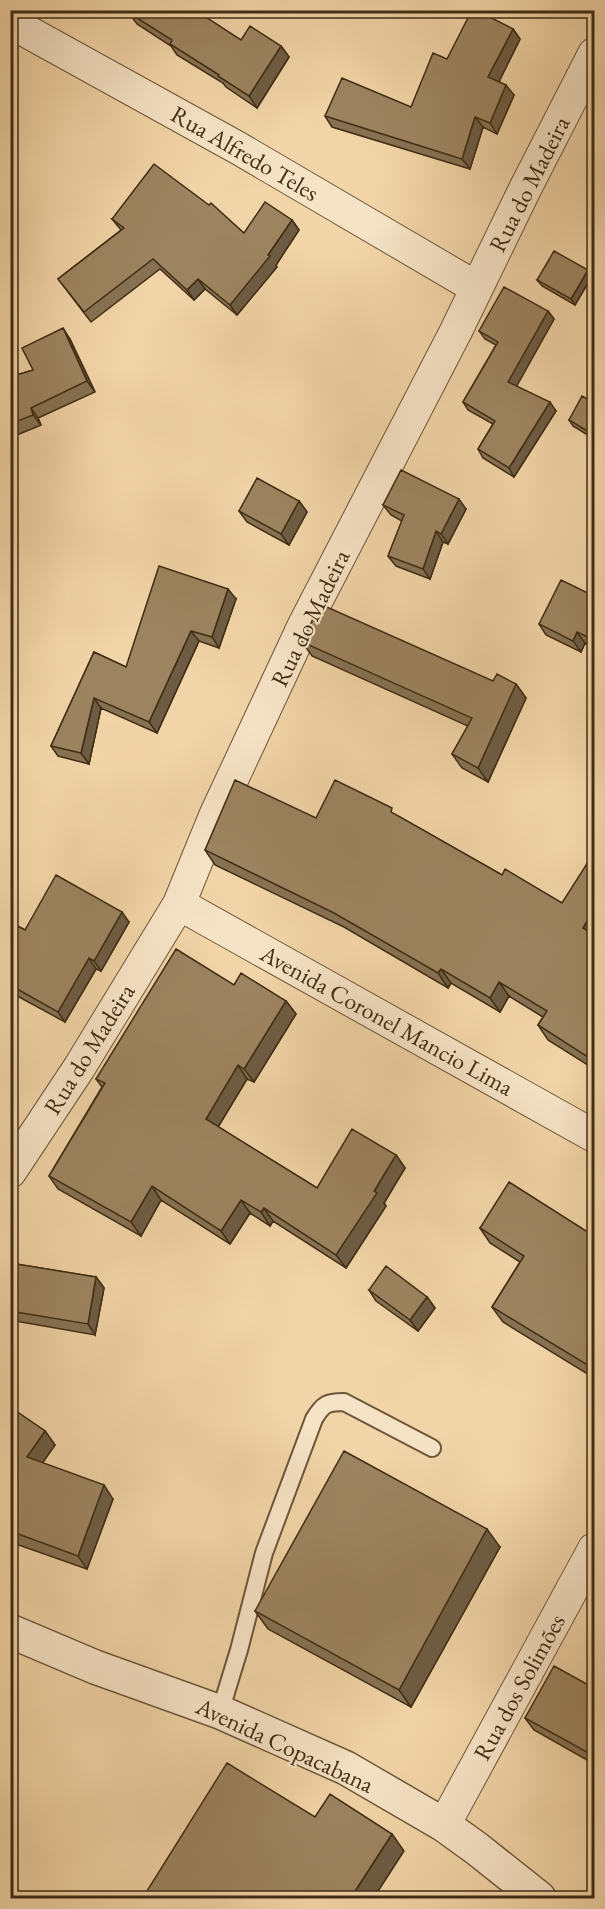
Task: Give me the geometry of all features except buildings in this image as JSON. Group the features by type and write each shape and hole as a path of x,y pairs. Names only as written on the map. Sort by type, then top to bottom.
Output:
{"street":[{"name":"Rua Alfredo Teles","path":"10,22 238,148 477,288"},
{"name":"Rua do Madeira","path":"10,1172 79,1068 179,904 215,816 304,625 594,54"},
{"name":"Avenida Coronel Mancio Lima","path":"179,904 594,1136"},
{"name":"Rua dos Solimões","path":"444,1825 594,1549"},
{"name":"Avenida Copacabana","path":"10,1631 95,1667 220,1712 346,1768 444,1825 539,1899"}],"lane":[{"path":"220,1712 264,1553 314,1419 320,1409 329,1402 344,1402 432,1448"}]}
